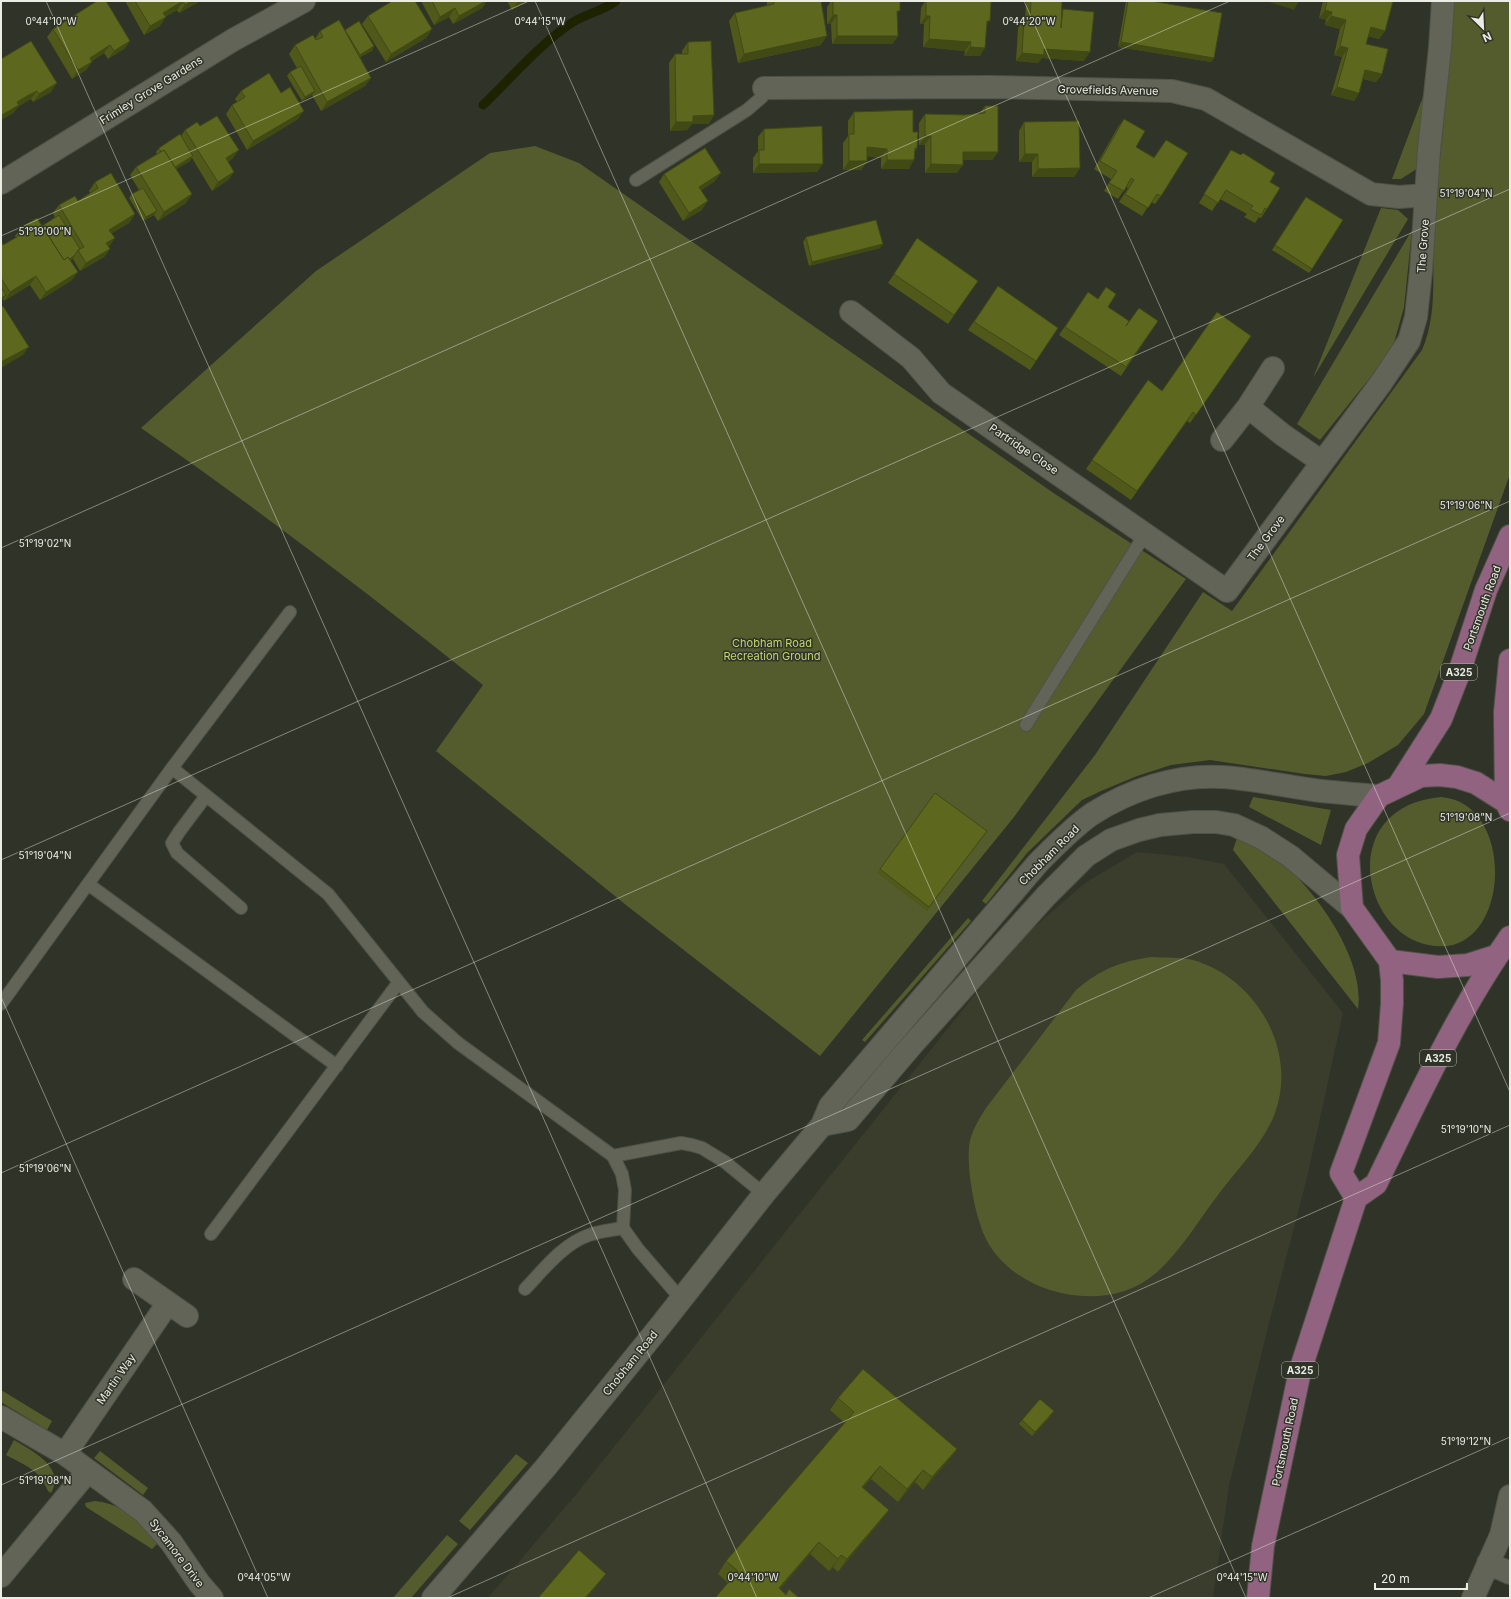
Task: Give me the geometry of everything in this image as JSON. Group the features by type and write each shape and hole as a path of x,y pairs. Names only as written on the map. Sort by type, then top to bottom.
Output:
{"main road":[{"name":"Portsmouth Road","path":"1399,785 1441,720 1459,673 1486,590 1510,536"},
{"path":"1508,806 1505,712 1510,660"},
{"path":"1356,1198 1341,1173 1389,1043 1392,981 1390,961 1352,908 1348,854 1356,829 1379,796 1399,785 1421,776 1440,775 1457,777 1476,783 1508,806"},
{"path":"1390,961 1446,966 1468,965 1505,945"},
{"name":"A325","path":"1356,1198 1376,1184 1444,1047 1505,945"},
{"name":"Portsmouth Road","path":"1258,1598 1263,1546 1300,1371 1356,1198"}],"street":[{"name":"Frimley Grove Gardens","path":"1,183 221,48 304,1"},
{"name":"The Grove","path":"1206,575 1227,591 1381,383 1411,337 1416,317 1422,271 1426,195 1443,1"},
{"name":"Grovefields Avenue","path":"764,88 990,87 1172,92 1206,99 1372,194 1399,197 1426,195"},
{"name":"Partridge Close","path":"851,312 911,358 941,393 1206,575"},
{"path":"1222,440 1248,407 1273,368"},
{"path":"1248,407 1283,435 1322,462"},
{"name":"Chobham Road","path":"433,1598 546,1467 764,1194 822,1125 830,1106 1038,863 1076,827 1103,808 1126,795 1166,782 1190,778 1220,777 1322,791 1379,796"},
{"path":"822,1125 848,1120 911,1046 1046,896 1086,856 1111,840 1139,830 1160,825 1193,822 1216,822 1234,825 1262,838 1290,856 1352,908"},
{"path":"134,1279 187,1316"},
{"name":"Martin Way","path":"64,1454 168,1303"},
{"name":"Sycamore Drive","path":"1,1417 64,1454 143,1511 156,1524 198,1583 212,1598"},
{"path":"1,1576 88,1471"},
{"path":"1473,1598 1501,1535 1510,1496"},
{"path":"1488,1563 1510,1574"}],"lane":[{"path":"636,180 747,110 762,97 764,88"},
{"path":"1026,725 1146,534"},
{"path":"1,1004 172,768 290,612"},
{"path":"172,768 328,894 423,1012 458,1044 613,1156 622,1174 624,1185 623,1228 638,1249 681,1299"},
{"path":"206,796 172,843 176,853 241,908"},
{"path":"88,884 337,1066"},
{"path":"211,1234 399,982"},
{"path":"613,1156 681,1143 692,1145 720,1158 764,1194"},
{"path":"524,1289 562,1251 573,1243 590,1234 623,1228"}],"shaded area":[{"path":"1137,852 1188,857 1224,864 1343,1013 1307,1178 1268,1327 1229,1486 1213,1598 488,1598 578,1492 1016,943 1085,883"}],"green space":[{"path":"1453,1 1510,1 1510,474 1424,714 1398,745 1368,763 1346,772 1326,776 1210,760 1171,765 1137,776 1101,791 1082,800 1027,853 986,904 982,901 1095,755 1203,592 1232,611 1422,350 1431,320 1434,225 1452,29"},
{"path":"1424,94 1418,168 1401,179 1392,179"},
{"name":"Chobham Road Recreation Ground","path":"535,146 579,163 1055,494 1186,579 1014,817 820,1056 626,905 436,751 483,685 314,554 141,428 316,271 490,153"},
{"path":"1381,208 1398,210 1408,219 1313,378"},
{"path":"1412,230 1404,307 1394,343 1373,374 1320,440 1297,424"},
{"path":"1253,797 1331,810 1321,845 1249,807"},
{"path":"1441,797 1464,804 1481,820 1491,842 1495,867 1493,893 1485,916 1472,935 1453,945 1423,944 1398,930 1381,908 1371,881 1371,852 1382,827 1405,807"},
{"path":"1238,835 1265,849 1284,864 1317,900 1344,943 1353,966 1358,988 1358,1009 1233,850"},
{"path":"968,918 971,921 865,1042 862,1040"},
{"path":"1151,957 1188,959 1216,969 1236,983 1253,1000 1266,1020 1276,1042 1281,1065 1281,1089 1275,1113 1264,1135 1250,1156 1218,1195 1181,1246 1156,1273 1136,1286 1113,1294 1089,1296 1064,1294 1041,1287 1019,1275 1001,1260 987,1241 976,1208 969,1169 969,1147 971,1137 975,1126 986,1108 1076,990 1102,972 1120,964"},
{"path":"1,1390 52,1421 47,1430 1,1402"},
{"path":"14,1440 38,1455 51,1468 54,1475 54,1484 51,1493 36,1473 26,1465 6,1455"},
{"path":"100,1451 148,1488 143,1495 94,1458"},
{"path":"516,1454 528,1463 470,1530 459,1521"},
{"path":"95,1501 114,1506 130,1515 157,1544 152,1549 86,1507 85,1503"},
{"path":"447,1535 458,1544 411,1598 393,1598"}],"building":[{"path":"97,1 106,1 130,41 114,51 110,45 90,58 92,62 78,70 53,29"},
{"path":"135,1 183,1 163,13 166,17 150,26"},
{"path":"183,1 191,1 185,5"},
{"path":"392,1 415,1 432,29 391,54 368,16"},
{"path":"432,1 486,1 459,16 455,8 440,17"},
{"path":"774,1 821,1 827,36 744,54 735,13 774,4"},
{"path":"833,1 900,1 900,11 897,11 898,36 837,36 837,15 833,15"},
{"path":"926,1 991,1 990,21 987,21 985,48 970,47 971,42 929,39 930,16 926,16"},
{"path":"1031,1 1062,1 1061,28 1063,9 1094,12 1090,52 1044,49 1044,55 1022,53 1024,20 1030,20"},
{"path":"1128,1 1151,1 1222,13 1214,58 1121,42"},
{"path":"1327,1 1393,1 1385,31 1371,27 1366,44 1388,49 1382,74 1365,70 1359,93 1337,87 1348,48 1340,46 1346,20 1331,16 1332,12 1325,10"},
{"path":"339,20 371,78 327,102 295,45 313,35 316,40 323,37 320,31"},
{"path":"359,21 374,46 360,55 345,30"},
{"path":"31,41 57,83 39,94 37,91 27,96 17,102 19,105 2,115 1,59"},
{"path":"711,41 714,115 693,116 693,122 676,122 675,54 688,54 688,42"},
{"path":"301,66 315,91 305,97 290,72"},
{"path":"269,73 281,93 290,87 304,111 253,141 232,105 245,97 241,91"},
{"path":"985,106 998,106 998,152 963,152 963,165 931,164 931,136 925,136 925,114 964,115 985,113"},
{"path":"913,110 913,132 918,132 917,148 915,148 914,160 887,160 887,149 867,147 867,161 849,161 849,134 854,134 854,112"},
{"path":"217,116 239,150 226,158 234,172 218,182 185,130 197,122 200,126"},
{"path":"1124,119 1145,131 1136,147 1154,158 1166,140 1188,153 1161,196 1157,194 1148,208 1125,194 1134,180 1131,178 1124,191 1109,183 1117,171 1100,161"},
{"path":"1079,121 1080,168 1038,169 1038,154 1025,154 1024,122"},
{"path":"822,126 823,164 759,164 759,150 764,150 764,129"},
{"path":"180,134 193,156 175,167 164,150 161,152 159,148"},
{"path":"705,148 721,173 699,187 708,201 689,213 664,174"},
{"path":"164,150 192,194 164,212 136,167"},
{"path":"1231,150 1241,155 1243,153 1275,173 1270,182 1280,188 1267,209 1265,208 1261,215 1250,209 1253,206 1226,190 1218,203 1204,194"},
{"path":"111,173 135,214 109,230 115,238 106,243 110,249 86,263 78,250 84,247 59,205 75,196 78,201 98,188 95,182"},
{"path":"143,188 157,211 146,217 132,194"},
{"path":"1306,197 1343,220 1312,269 1275,245"},
{"path":"59,215 80,249 70,259 68,257 64,260 42,226"},
{"path":"37,218 64,260 68,257 78,272 46,292 36,276 10,292 1,278 1,241 3,245 24,233 21,228"},
{"path":"876,220 883,244 812,262 806,237"},
{"path":"917,238 978,281 954,315 894,274"},
{"path":"998,286 1058,328 1036,361 974,322"},
{"path":"1,287 6,295 1,298"},
{"path":"1106,287 1116,294 1108,307 1129,321 1126,326 1139,308 1158,321 1126,367 1065,327 1088,292 1098,299"},
{"path":"3,306 29,347 1,362 1,307"},
{"path":"1217,312 1251,336 1196,415 1193,412 1137,491 1092,460 1148,380 1162,391"},
{"path":"935,793 987,831 929,907 880,869"},
{"path":"863,1369 957,1449 932,1477 923,1470 907,1489 880,1466 862,1487 889,1510 847,1559 841,1555 838,1559 819,1542 779,1588 786,1595 789,1589 799,1598 715,1598 738,1571 726,1561 854,1412 838,1398"},
{"path":"1040,1399 1054,1411 1035,1432 1022,1420"},
{"path":"579,1550 606,1574 585,1598 538,1598"}],"waterway":[{"path":"483,105 550,39 578,19 616,1"}]}
